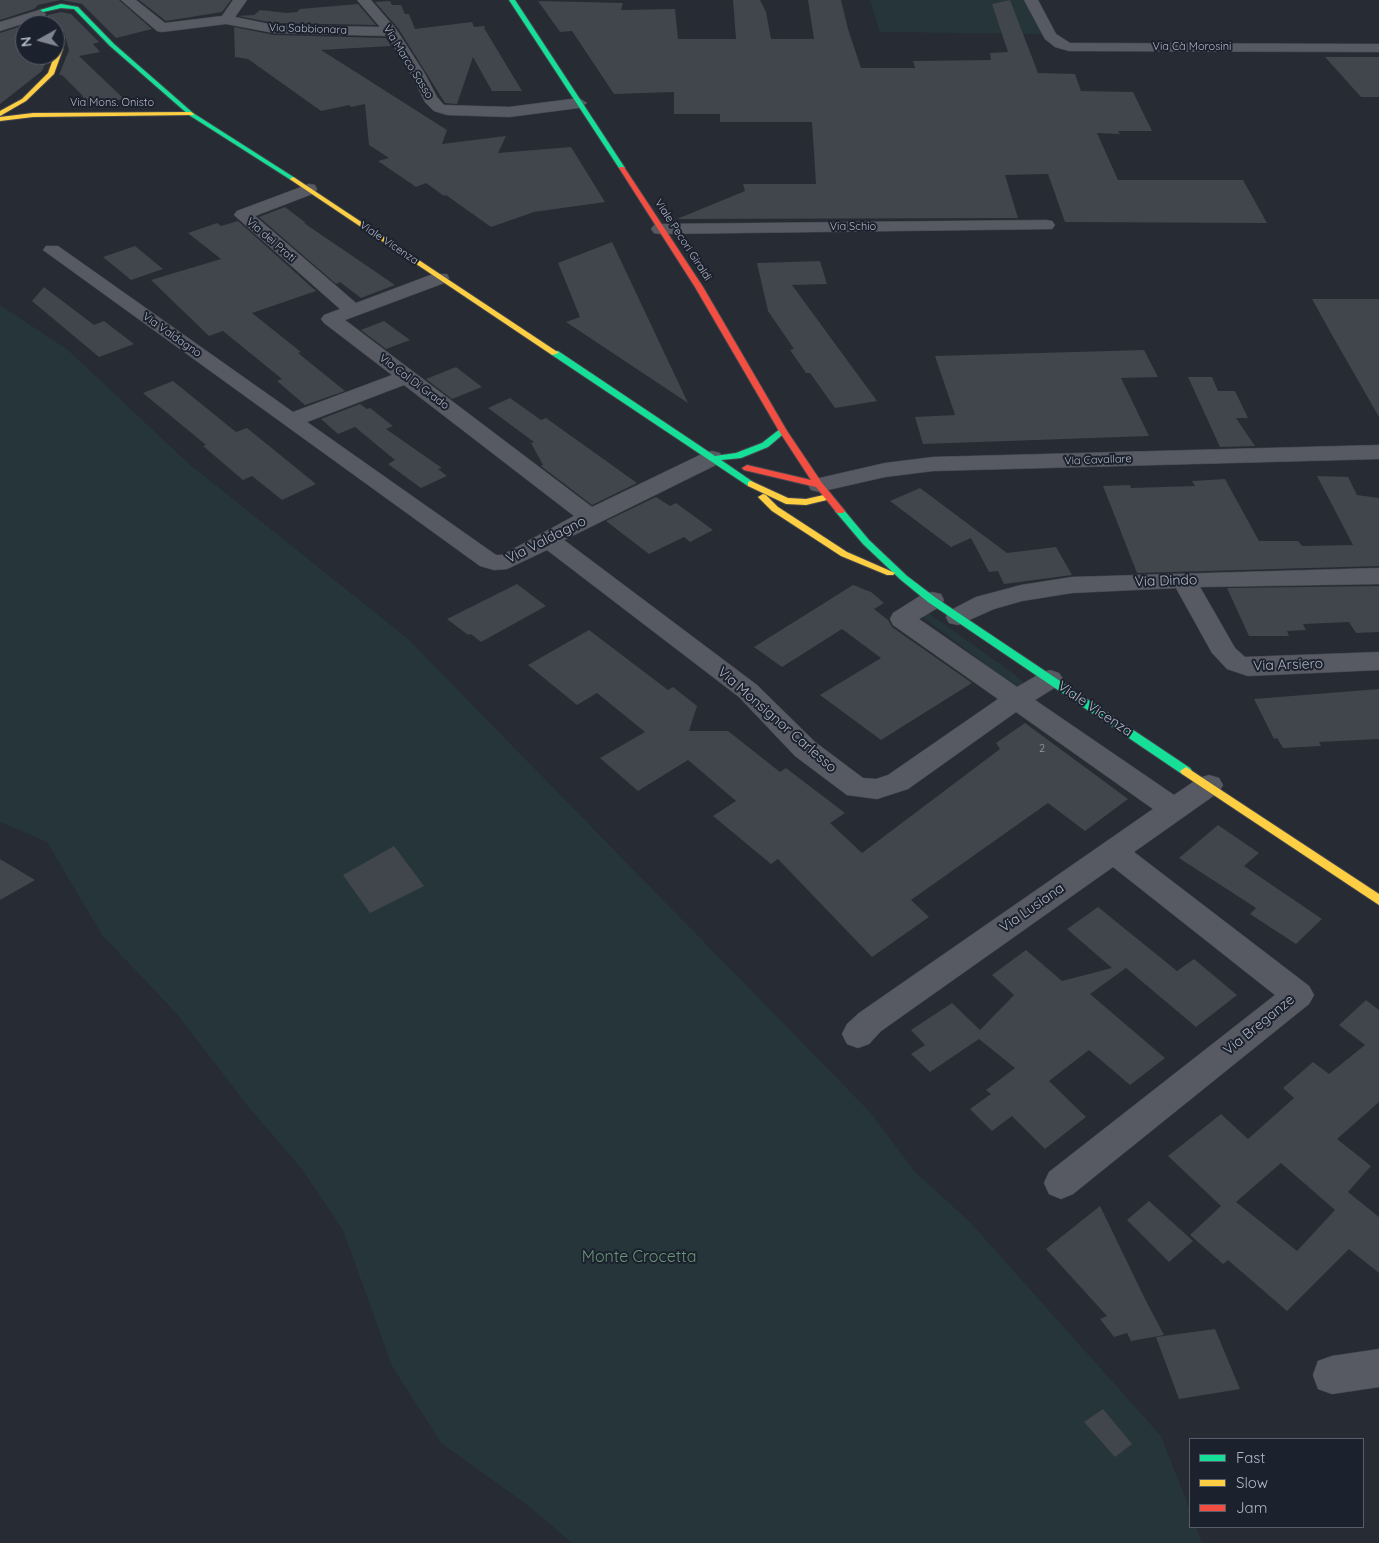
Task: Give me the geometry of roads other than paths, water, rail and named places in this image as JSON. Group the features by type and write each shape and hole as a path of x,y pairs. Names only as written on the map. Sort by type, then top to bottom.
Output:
{"street":[{"path":"51,15 54,0"},
{"name":"Via Sabbionara","path":"128,0 162,28 226,20 274,29 391,32"},
{"path":"226,20 240,0"},
{"name":"Via Marco Sasso","path":"364,0 391,32 418,74 430,99 439,108 509,112 579,103"},
{"name":"Viale Pecori Giraldi","path":"512,0 699,288 783,432 824,491"},
{"name":"Via Cà Morosini","path":"1031,0 1050,36 1060,44 1069,47 1379,48"},
{"path":"58,15 72,6"},
{"path":"52,15 54,7 72,6"},
{"name":"Viale Vicenza","path":"72,6 112,45 191,114 309,189 752,485"},
{"path":"0,28 15,23"},
{"path":"33,115 18,111 19,106 50,74 55,65"},
{"path":"0,114 24,100"},
{"name":"Via Mons. Onisto","path":"0,119 33,115 191,114"},
{"name":"Via dei Prati","path":"309,189 243,216 353,311"},
{"name":"Via Schio","path":"660,229 1046,225"},
{"name":"Via Valdagno","path":"52,250 488,561 507,562 590,517 712,458"},
{"name":"Via Col Di Grado","path":"440,278 331,319 590,517"},
{"path":"292,420 406,377"},
{"path":"712,458 738,456 765,445 783,432"},
{"name":"Via Cavallare","path":"824,491 885,470 933,464 1379,452"},
{"path":"712,458 824,491"},
{"path":"752,485 786,501 806,502 824,491"},
{"path":"752,485 775,509 844,554 904,578"},
{"name":"Viale Vicenza","path":"824,491 866,542 904,578 932,600 1379,900"},
{"name":"Via Monsignor Carlesso","path":"549,540 748,691 805,749 856,788 878,789 898,782 1015,700 1050,679"},
{"name":"Via Dindo","path":"958,617 984,603 1021,593 1072,586 1184,580 1379,576"},
{"name":"Via Arsiero","path":"1184,580 1225,653 1236,663 1248,667 1379,661"},
{"path":"932,600 902,619 1172,809"},
{"name":"Via Lusiana","path":"858,1034 870,1022 1112,851 1209,786"},
{"name":"Via Breganze","path":"1060,1183 1298,995 1112,851"},
{"path":"1332,1375 1379,1368"}],"park label":[{"name":"Monte Crocetta","path":"639,1257"}]}
